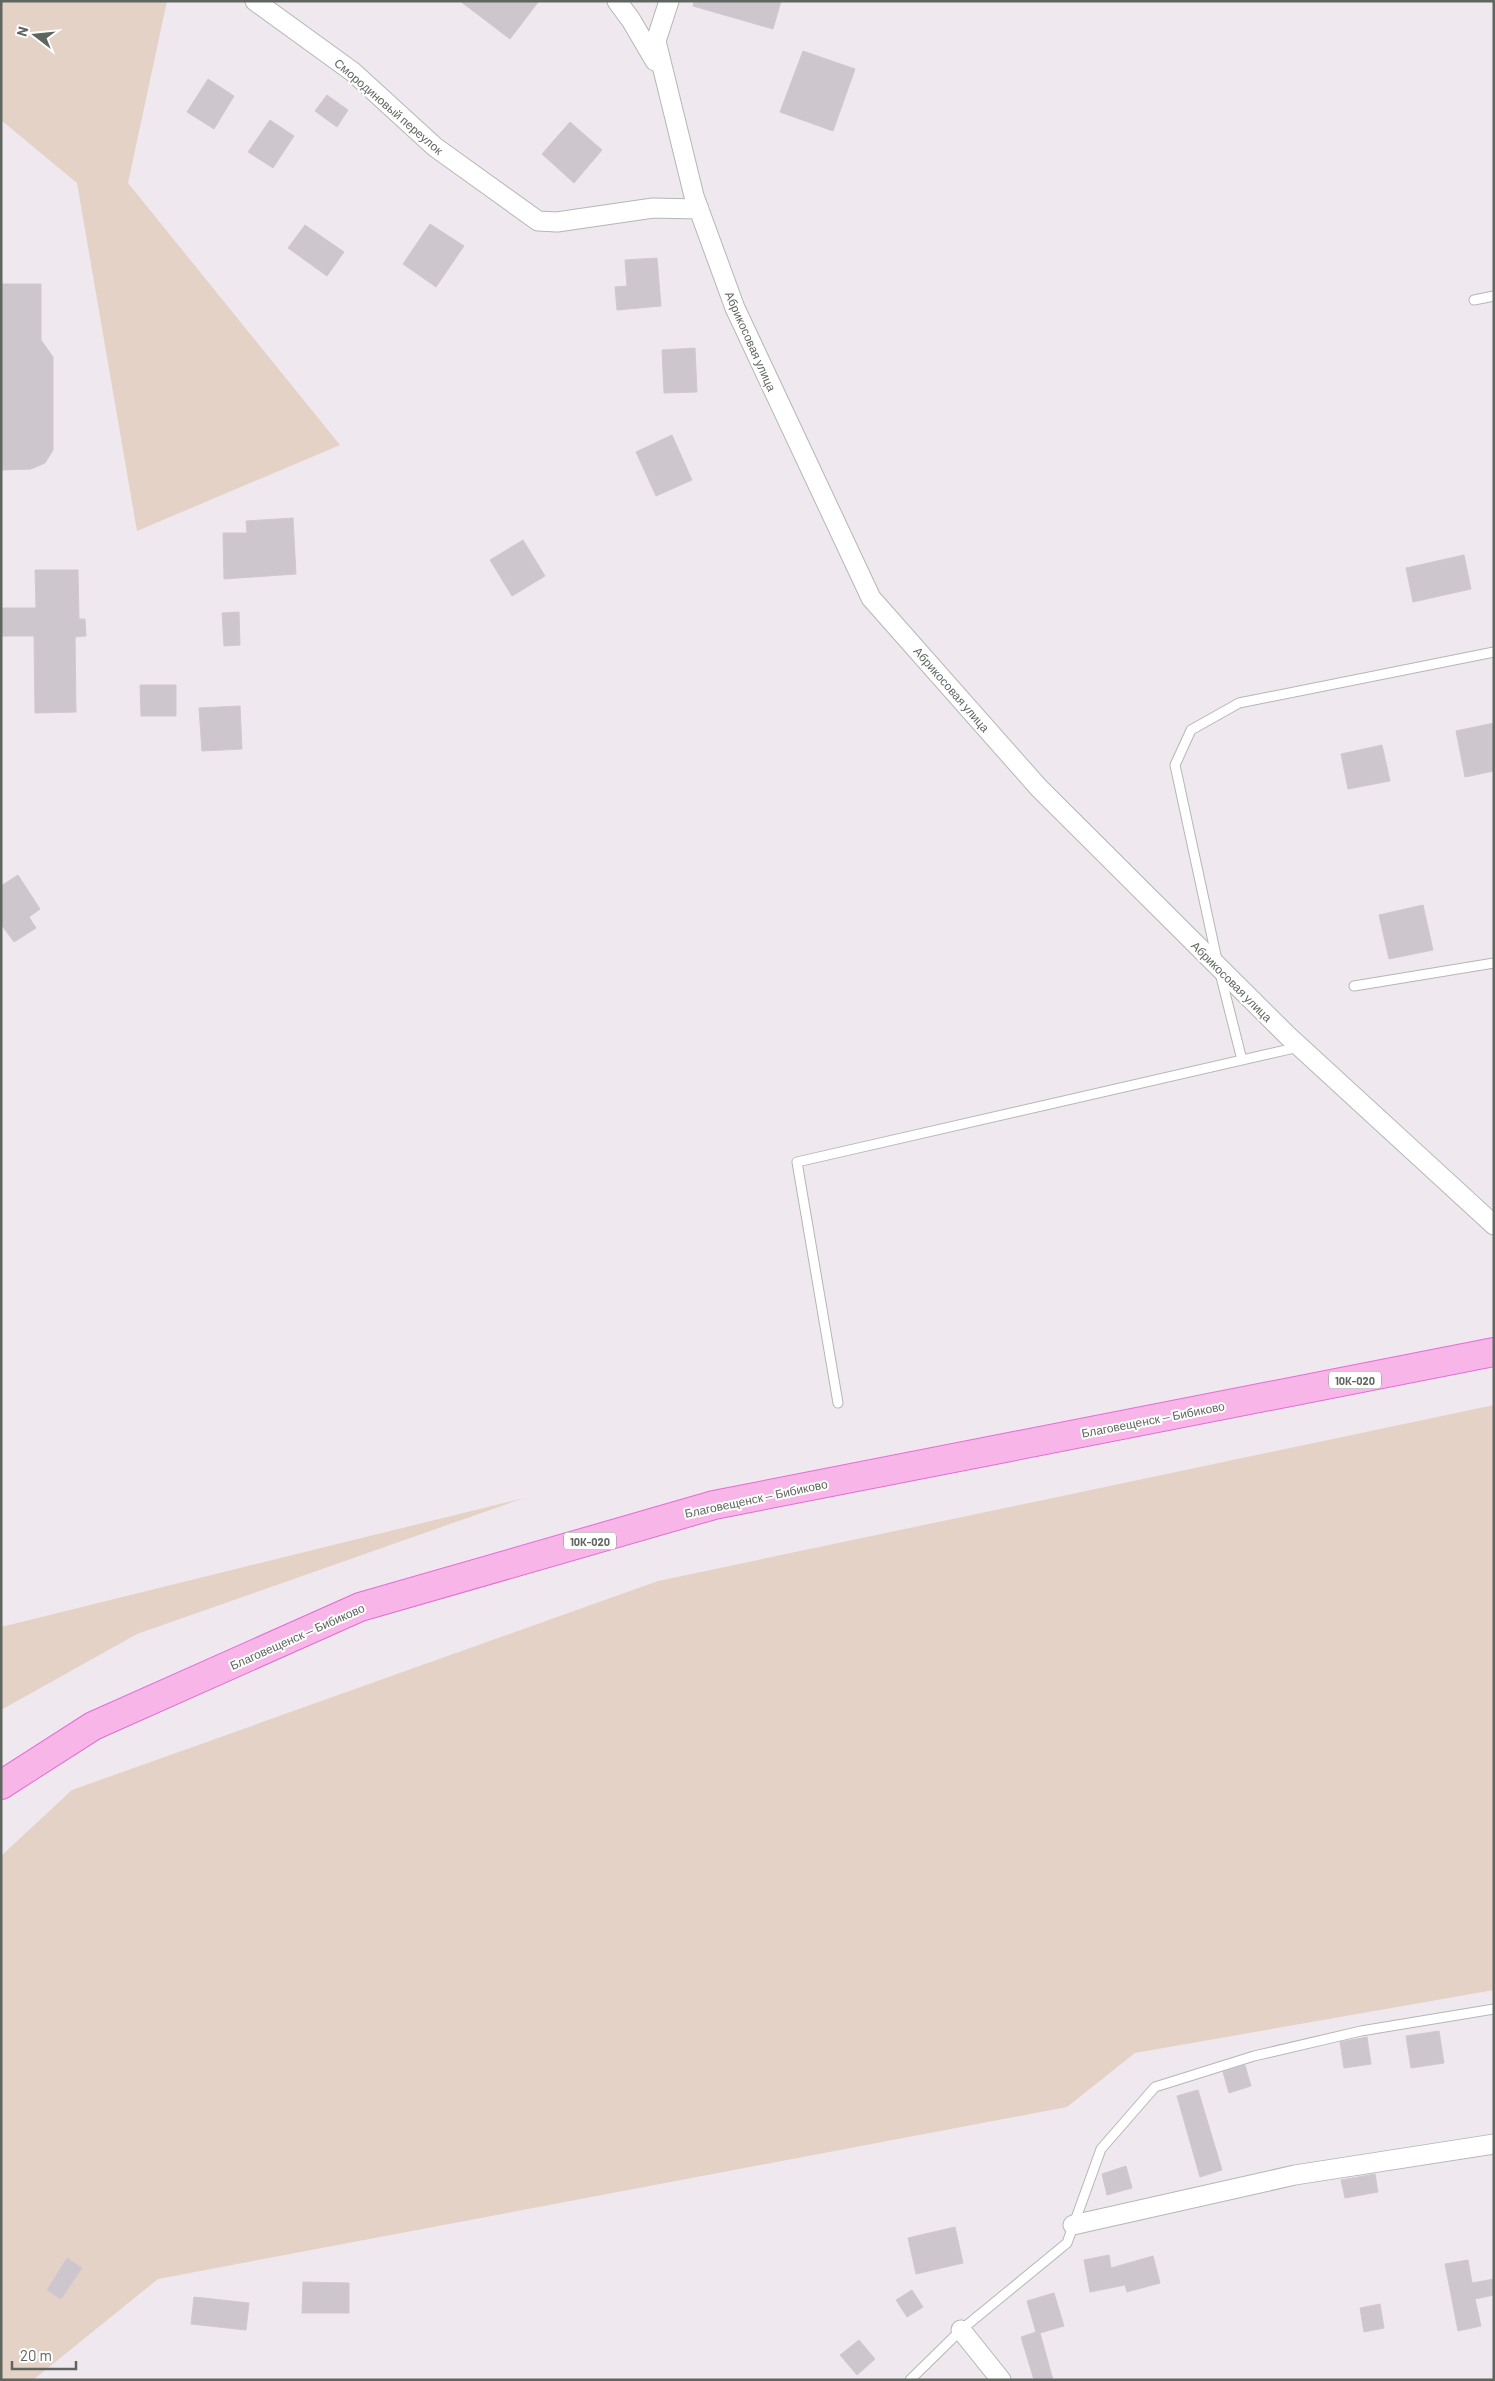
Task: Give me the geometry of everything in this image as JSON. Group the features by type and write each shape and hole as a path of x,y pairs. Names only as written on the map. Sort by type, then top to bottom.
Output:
{"main road":[{"name":"Благовещенск — Бибиково","path":"1,1785 93,1726 360,1607 714,1505 1494,1352"}],"street":[{"name":"Смородиновый переулок","path":"255,1 353,72 435,147 538,220 557,222 653,208 699,209"},
{"path":"617,1 632,20 665,78"},
{"name":"Абрикосовая улица","path":"669,1 656,41 699,209 735,308 871,598 1039,788 1300,1046 1494,1225"},
{"path":"1073,2225 1295,2175 1494,2144"},
{"path":"961,2330 1001,2380"}],"lane":[{"path":"1474,300 1494,296"},
{"path":"1242,1060 1218,966 1175,765 1191,730 1239,703 1494,652"},
{"path":"1354,986 1494,963"},
{"path":"838,1403 797,1162 1300,1046"},
{"path":"910,2380 961,2330 1066,2243 1101,2149 1156,2087 1254,2056 1361,2031 1494,2009"}],"shaded area":[{"path":"1,1 167,1 128,183 340,445 137,531 77,183 1,120"},
{"path":"1494,1405 1494,1990 1135,2053 1067,2107 158,2279 33,2380 1,2380 1,1856 72,1790 658,1581"},
{"path":"524,1498 137,1634 1,1710 1,1627"}],"building":[{"path":"460,1 539,1 510,39"},
{"path":"694,1 781,1 773,29 693,6"},
{"path":"803,51 855,69 833,131 780,112"},
{"path":"208,79 234,96 214,129 187,112"},
{"path":"327,95 348,110 337,127 315,111"},
{"path":"270,120 294,136 273,168 248,152"},
{"path":"570,122 602,150 574,183 542,154"},
{"path":"430,224 464,246 436,287 403,264"},
{"path":"305,225 344,252 327,276 288,248"},
{"path":"657,258 661,306 617,310 615,287 627,286 625,260"},
{"path":"2,284 41,284 41,340 53,357 53,450 45,463 31,469 1,470"},
{"path":"695,348 697,392 664,393 662,350"},
{"path":"672,435 692,480 656,496 636,452"},
{"path":"293,518 296,574 224,579 223,533 247,533 246,521"},
{"path":"523,540 545,576 512,596 490,560"},
{"path":"1464,555 1471,589 1413,602 1406,568"},
{"path":"35,570 78,570 79,619 85,619 86,636 75,637 76,712 35,713 34,636 1,636 1,608 36,608"},
{"path":"239,612 240,645 224,646 222,613"},
{"path":"140,685 176,685 176,716 141,716"},
{"path":"240,706 242,749 202,751 199,708"},
{"path":"1494,723 1494,771 1465,777 1456,731"},
{"path":"1382,745 1390,781 1348,789 1341,754"},
{"path":"18,875 40,909 29,917 36,928 14,942 1,924 1,886"},
{"path":"1423,905 1433,950 1389,959 1379,915"},
{"path":"1439,2031 1444,2063 1411,2068 1406,2036"},
{"path":"1367,2037 1371,2064 1344,2068 1340,2042"},
{"path":"1245,2065 1251,2086 1229,2093 1223,2072"},
{"path":"1198,2090 1222,2170 1200,2177 1177,2096"},
{"path":"1126,2166 1132,2188 1107,2195 1102,2174"},
{"path":"1375,2174 1378,2192 1345,2198 1341,2180"},
{"path":"955,2227 963,2263 916,2274 908,2238"},
{"path":"1109,2255 1111,2268 1153,2256 1160,2283 1127,2292 1125,2285 1090,2292 1084,2260"},
{"path":"67,2258 82,2268 61,2299 47,2290"},
{"path":"1468,2260 1472,2283 1494,2279 1494,2295 1475,2299 1481,2326 1458,2331 1445,2264"},
{"path":"303,2282 349,2283 349,2313 302,2313"},
{"path":"912,2290 923,2307 907,2317 896,2300"},
{"path":"1054,2293 1064,2326 1040,2333 1053,2380 1034,2380 1021,2337 1036,2332 1027,2301"},
{"path":"194,2297 249,2303 246,2330 191,2324"},
{"path":"1380,2304 1384,2328 1364,2332 1360,2308"},
{"path":"859,2340 875,2359 857,2375 840,2355"}]}
